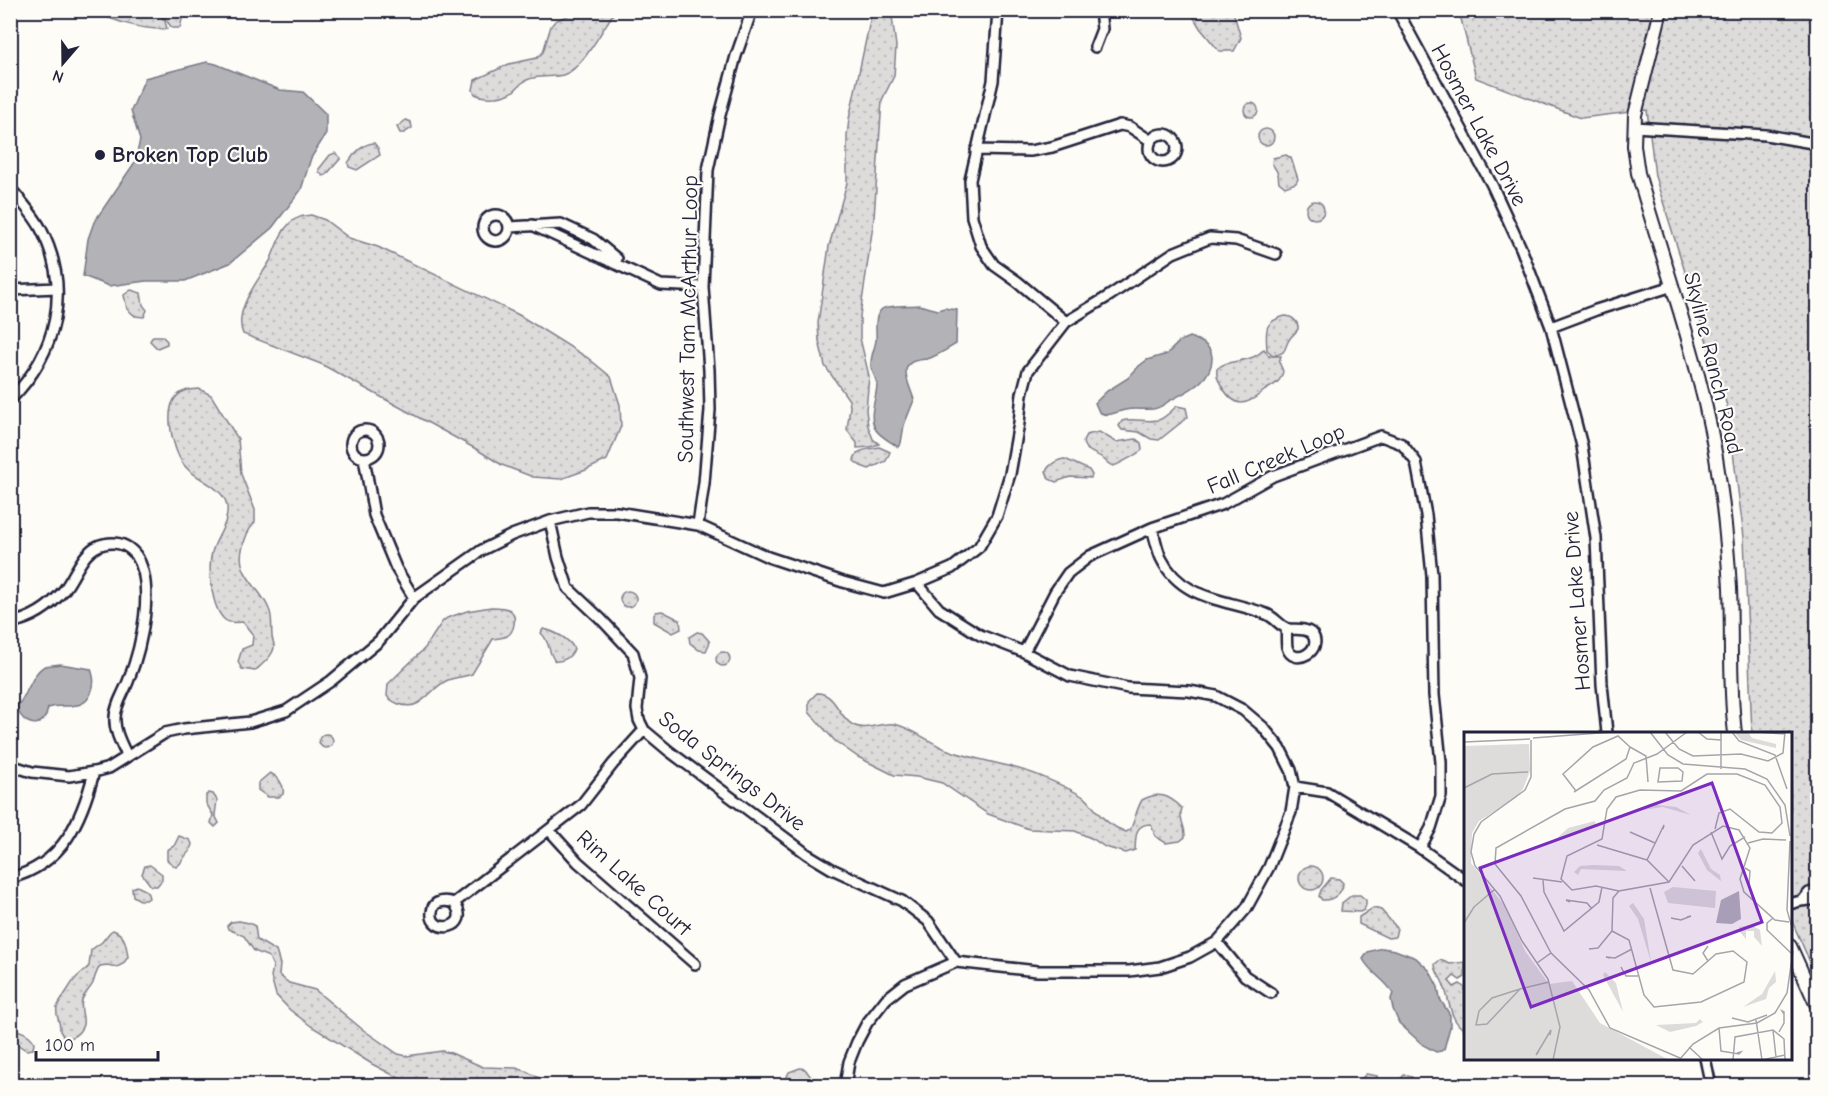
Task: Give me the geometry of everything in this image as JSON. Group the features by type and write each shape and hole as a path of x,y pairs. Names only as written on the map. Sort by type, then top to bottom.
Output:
{"street":[{"name":"Southwest Tam McArthur Loop","path":"698,525 710,410 703,287 708,170 736,56 752,10"},
{"path":"998,10 993,81 970,180 972,217 981,246 994,265 1066,322"},
{"path":"1095,47 1102,29 1100,10"},
{"name":"Hosmer Lake Drive","path":"1397,10 1492,185 1521,248 1551,327 1582,446 1596,537 1602,684 1607,732"},
{"name":"Skyline Ranch Road","path":"1661,10 1655,41 1637,102 1634,146 1638,173 1707,408 1720,483 1730,589 1735,732"},
{"path":"976,150 1030,151 1052,147 1120,125 1130,127 1151,141"},
{"path":"1634,127 1766,135 1818,144"},
{"path":"10,188 40,229 53,261 57,288 56,312 44,356 26,384 10,400"},
{"path":"510,227 532,225 661,285 703,287"},
{"path":"10,765 32,772 69,776 93,772 109,768 165,733 249,722 286,711 331,681 379,641 414,598 482,550 512,535 550,521 588,512 617,512 698,525 768,557 884,593 917,583 952,568 979,548 997,516 1010,474 1022,394 1028,371 1066,322 1173,253 1210,238 1236,240 1276,254"},
{"path":"1551,327 1673,286"},
{"path":"10,290 57,288"},
{"name":"Fall Creek Loop","path":"1024,652 1068,573 1090,556 1152,528 1223,504 1273,476 1381,436 1402,444 1416,462 1426,515 1432,575 1434,695 1441,762 1441,796 1431,828 1420,848"},
{"path":"364,458 374,515 396,568 414,598"},
{"name":"Soda Springs Drive","path":"550,521 568,588 633,653 640,678 637,709 644,730 807,854 832,869 902,901 928,921 956,962"},
{"path":"1152,528 1161,558 1175,580 1190,591 1269,615 1286,629"},
{"path":"10,623 30,617 48,606 73,579 92,549 99,545 113,543 122,544 131,549 144,572 146,605 135,659 115,717 119,740 128,756"},
{"path":"845,1086 849,1062 857,1042 867,1023 886,999 905,984 956,962 1037,971 1129,971 1160,967 1190,957 1217,942 1246,909 1267,872 1291,812 1294,788 1291,770 1281,748 1263,727 1243,710 1216,696 1189,691 1128,688 1070,676 1024,652 980,635 939,609 917,583"},
{"path":"454,903 581,806 613,764 644,730"},
{"path":"10,878 26,874 48,859 65,842 77,823 93,772"},
{"path":"1294,788 1327,792 1420,848 1464,879"},
{"name":"Rim Lake Court","path":"549,830 578,862 695,964"},
{"path":"1792,904 1804,899 1809,893 1818,891"},
{"path":"1804,899 1818,898"},
{"path":"1217,942 1245,976 1271,993"},
{"path":"1792,948 1818,1008"},
{"path":"1705,1060 1712,1086"}],"shaded area":[{"path":"91,11 184,11 180,28 172,28 161,13 157,12 165,21 167,29 157,29 137,26"},
{"path":"578,11 615,11 578,65 563,75 526,80 504,96 489,97 475,94 473,90 475,80 509,64 537,58 543,52 551,26 555,21"},
{"path":"875,11 886,12 892,17 896,46 894,76 882,100 874,218 860,316 860,338 869,376 866,410 868,426 873,439 879,444 857,448 857,443 847,430 849,400 825,366 819,341 818,323 829,246 847,183 849,119 871,16"},
{"path":"1190,11 1233,11 1241,38 1234,51 1219,51 1200,28"},
{"path":"1459,11 1817,11 1817,978 1792,921 1792,732 1752,732 1744,537 1727,406 1655,176 1647,110 1581,118 1476,78"},
{"path":"207,62 280,90 303,92 326,114 326,134 311,158 301,190 272,228 230,263 185,281 146,281 109,286 83,276 88,239 94,222 135,162 140,140 131,111 145,78"},
{"path":"1251,103 1256,105 1258,110 1256,115 1251,117 1246,115 1244,110 1246,105"},
{"path":"406,120 411,122 412,128 400,133 397,127"},
{"path":"1266,129 1272,131 1274,137 1272,143 1266,145 1260,143 1258,137 1260,131"},
{"path":"374,143 380,155 357,170 349,167 348,163 356,153 366,145"},
{"path":"335,153 341,158 323,176 319,169 330,155"},
{"path":"1286,155 1291,158 1298,179 1296,183 1285,187 1279,182 1272,161 1273,158"},
{"path":"1315,201 1321,204 1324,210 1321,216 1315,219 1309,216 1306,210 1309,204"},
{"path":"311,215 325,220 349,238 378,247 519,315 588,358 611,377 620,405 621,426 607,460 561,479 533,477 502,465 321,364 243,334 241,315 244,306 270,261 283,232 295,219"},
{"path":"131,290 141,293 143,305 147,310 144,317 135,316 127,309 124,295"},
{"path":"919,305 938,310 944,308 957,310 956,344 933,357 914,361 908,365 906,375 914,400 898,447 878,433 872,419 877,390 871,363 876,340 876,319 879,312 885,308"},
{"path":"1285,316 1294,320 1298,329 1288,341 1284,351 1273,355 1267,350 1267,328 1273,321"},
{"path":"153,336 162,336 167,344 157,348 150,341"},
{"path":"1189,337 1210,349 1212,357 1208,373 1197,385 1155,409 1128,409 1109,415 1099,412 1095,403 1107,391 1128,378 1147,360 1167,354 1180,341"},
{"path":"1264,349 1269,356 1281,356 1279,362 1283,371 1280,378 1252,400 1237,402 1222,387 1217,377 1217,369 1227,363 1253,357"},
{"path":"199,389 211,395 238,439 241,474 255,510 255,522 243,546 242,564 269,609 274,649 255,671 242,669 238,662 242,649 252,645 253,635 243,622 225,620 213,597 210,576 211,556 226,518 225,499 215,488 184,465 172,437 170,414 172,404 177,396 185,391"},
{"path":"1177,406 1186,408 1188,417 1159,440 1151,439 1139,432 1122,430 1119,426 1122,421 1127,420 1161,419"},
{"path":"1099,432 1116,442 1136,439 1141,443 1142,450 1113,466 1084,446 1086,435"},
{"path":"879,447 890,452 886,461 869,469 854,461 860,452"},
{"path":"1065,459 1089,470 1091,478 1070,477 1056,482 1049,479 1047,469 1057,461"},
{"path":"628,591 634,593 636,599 634,605 628,607 622,605 620,599 622,593"},
{"path":"491,607 510,610 514,616 513,628 507,636 493,639 472,674 442,683 414,705 399,704 388,698 388,684 425,648 442,622 467,611"},
{"path":"662,611 680,620 681,629 673,633 654,622 656,612"},
{"path":"543,629 569,642 574,649 569,657 555,661 541,633"},
{"path":"697,632 702,633 710,642 706,651 699,650 690,643 689,637"},
{"path":"720,652 726,652 730,659 726,666 720,666 716,662 716,656"},
{"path":"60,664 91,669 94,683 88,699 78,705 48,708 41,721 32,724 28,722 18,711 17,706 33,678 41,669 45,666"},
{"path":"817,693 829,697 844,717 858,727 889,724 901,726 948,750 1029,772 1063,786 1086,799 1104,820 1126,832 1130,830 1142,800 1158,795 1168,797 1182,808 1181,816 1185,837 1180,841 1166,843 1155,836 1151,824 1141,826 1136,836 1135,850 1126,853 1105,847 1075,831 1029,829 988,814 942,783 917,777 894,775 858,757 835,741 809,712 809,701"},
{"path":"326,734 331,736 333,741 331,746 326,748 321,746 319,741 321,736"},
{"path":"270,773 282,784 283,794 279,797 268,797 258,790 258,783"},
{"path":"213,794 217,800 215,815 219,823 215,827 211,823 213,815 206,803 206,795"},
{"path":"179,836 190,840 192,844 190,851 176,867 167,860 167,850 174,846"},
{"path":"150,865 162,874 162,880 157,886 151,886 142,874 145,866"},
{"path":"1311,866 1320,869 1323,878 1320,887 1311,890 1302,887 1299,878 1302,869"},
{"path":"1331,878 1339,879 1343,887 1336,896 1322,900 1319,896 1321,890"},
{"path":"137,886 147,891 149,898 140,900 133,896 132,888"},
{"path":"1352,895 1360,895 1366,900 1364,910 1360,912 1341,911 1342,903"},
{"path":"1373,908 1381,910 1397,928 1395,937 1388,938 1359,924 1359,917"},
{"path":"239,921 255,926 257,940 276,951 280,964 279,975 289,983 315,990 362,1029 398,1054 407,1056 442,1051 483,1067 516,1068 526,1071 552,1085 412,1085 372,1064 311,1026 290,1010 276,995 271,977 273,966 269,957 254,951 244,936 228,929 227,926 231,922"},
{"path":"113,930 123,938 128,957 123,964 117,967 100,966 92,985 82,1000 83,1024 81,1029 71,1038 63,1036 57,1014 58,1006 75,979 89,966 91,950"},
{"path":"1382,948 1416,958 1429,970 1438,987 1440,999 1450,1015 1450,1027 1444,1049 1441,1051 1436,1052 1423,1045 1399,1023 1391,999 1393,993 1363,959 1368,952"},
{"path":"1440,960 1450,964 1464,962 1464,978 1460,980 1454,976 1449,981 1454,987 1460,984 1464,987 1464,1029 1459,1026 1452,1014 1445,987 1436,971 1435,964"},
{"path":"11,1030 27,1034 34,1042 33,1049 26,1050 11,1040"},
{"path":"800,1068 805,1069 810,1079 797,1081 794,1085 783,1085 789,1072"},
{"path":"1366,1074 1377,1076 1379,1085 1359,1085 1359,1081"},
{"path":"1404,1075 1412,1077 1414,1085 1398,1085"}],"place":[{"name":"Broken Top Club","path":"100,155"}]}
